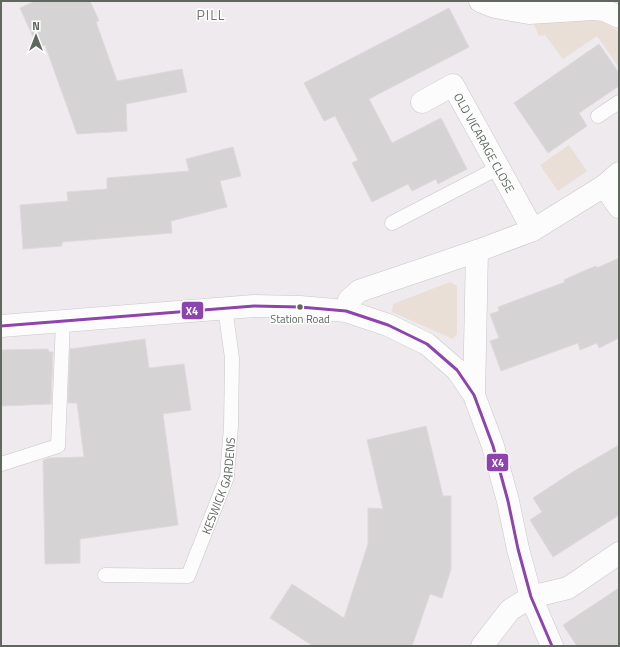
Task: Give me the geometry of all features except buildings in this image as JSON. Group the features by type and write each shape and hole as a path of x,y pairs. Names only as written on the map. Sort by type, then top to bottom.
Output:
{"street":[{"path":"480,1 495,7 529,13 593,9 604,10 619,17"},
{"name":"OLD VICARAGE CLOSE","path":"422,102 453,85 533,230"},
{"path":"346,311 349,300 359,291 533,230 612,179 619,207"},
{"path":"474,395 477,250"},
{"path":"1,326 254,306 300,307 346,311 388,325 428,344 457,370 474,395 493,446 531,597 552,646"},
{"path":"482,646 510,610 531,597 568,588 619,553"}],"lane":[{"path":"598,116 619,102"},
{"path":"392,223 498,168"},
{"name":"KESWICK GARDENS","path":"105,575 188,576 227,477 231,426 232,358 225,308"},
{"path":"1,464 58,446 63,321"}],"shaded area":[{"path":"582,16 603,22 619,32 619,67 597,36 563,59 545,35 539,36 534,24 536,18"},
{"path":"569,145 587,171 558,191 540,165"},
{"path":"450,282 457,286 457,334 453,339 392,312 393,304"}],"transit line":[{"name":"X4","path":"1,326 254,306 300,307 346,311 388,325 427,344 457,370 474,395 493,446 531,597 552,646"}],"place":[{"name":"Station Road","path":"300,307"}],"district":[{"name":"PILL","path":"211,14"}]}
